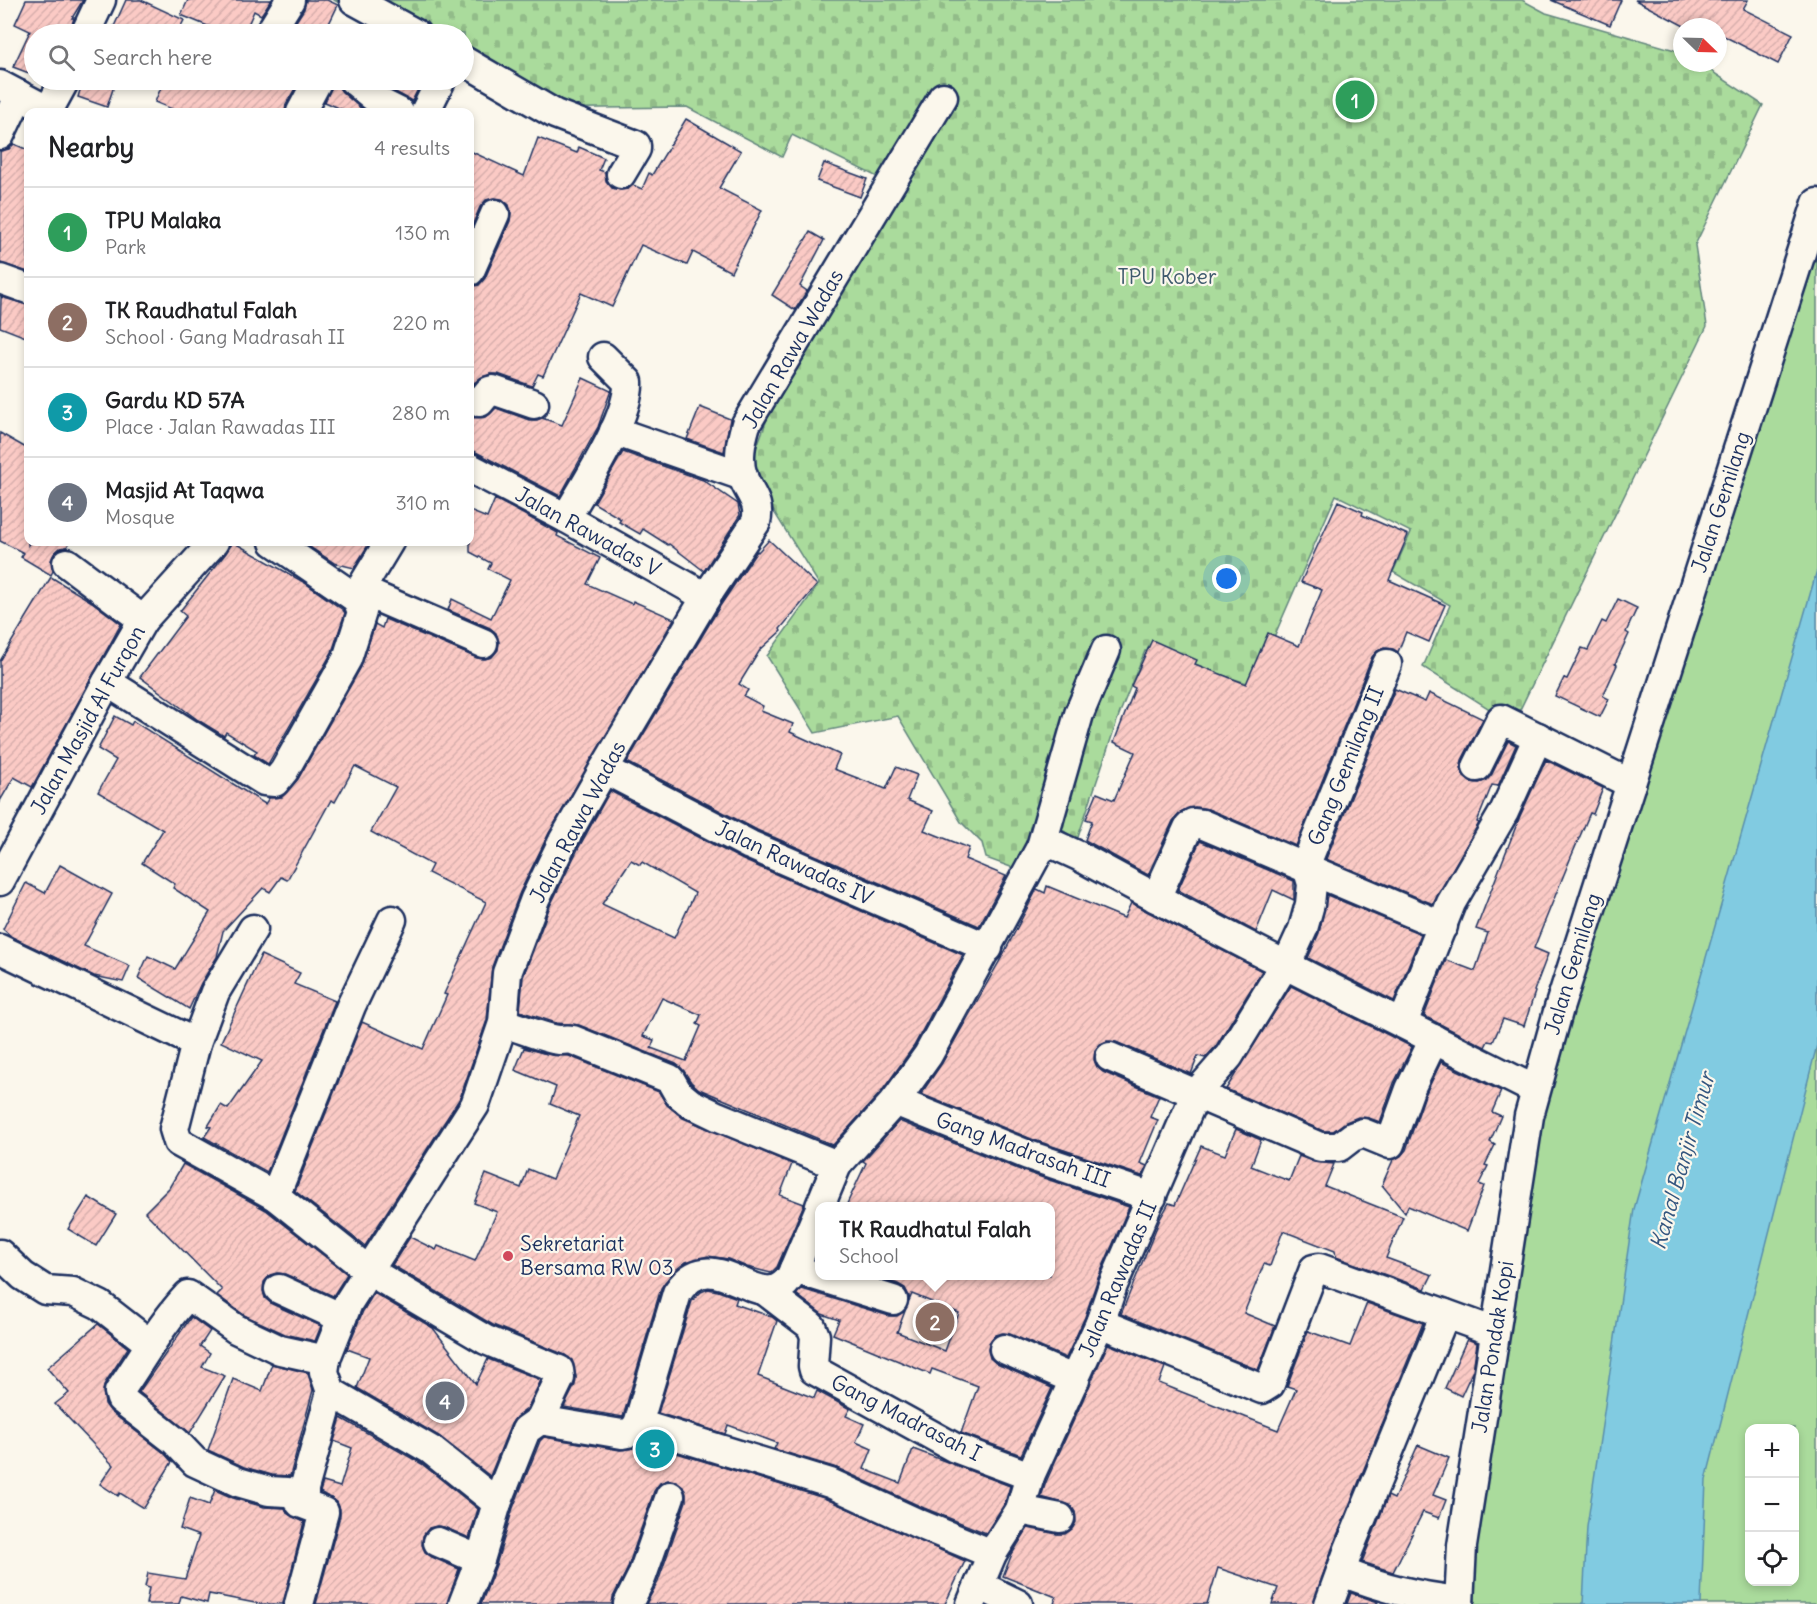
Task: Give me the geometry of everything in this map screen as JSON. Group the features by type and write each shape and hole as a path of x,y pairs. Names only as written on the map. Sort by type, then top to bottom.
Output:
{"street":[{"path":"90,24 101,0"},
{"path":"275,24 290,0"},
{"path":"354,0 398,24"},
{"path":"474,67 555,114 636,145 636,149 621,174"},
{"path":"0,135 10,90 43,108"},
{"path":"52,108 60,90"},
{"path":"303,108 313,90"},
{"path":"365,90 391,108"},
{"path":"427,108 436,90"},
{"name":"Jalan Rawa Wadas","path":"331,1392 324,1372 326,1360 348,1303 475,1105 503,1023 507,973 535,899 563,841 706,597 756,522 758,510 756,499 743,476 740,459 741,442 746,424 943,97"},
{"name":"Jalan Gemilang","path":"1535,1090 1559,1008 1817,203"},
{"path":"474,262 495,214"},
{"path":"0,279 24,288"},
{"path":"566,518 614,431 629,393 628,382 603,357"},
{"path":"474,401 480,402 489,391 493,390 534,404"},
{"path":"614,431 743,476"},
{"name":"Jalan Rawadas V","path":"474,470 566,518 706,597"},
{"name":"Jalan Masjid Al Furqon","path":"0,881 142,620 210,546"},
{"path":"281,546 359,594 483,643"},
{"path":"107,682 264,782 275,782 284,771 347,659 362,612 359,594 387,546"},
{"path":"67,563 142,620"},
{"path":"822,1202 837,1165 895,1101 928,1055 1041,847 1079,714 1106,650"},
{"name":"Gang Gemilang II","path":"1286,966 1303,929 1310,904 1312,884 1306,864 1387,664"},
{"path":"1477,767 1501,719 1631,784"},
{"path":"1403,1023 1462,883 1504,812 1538,737"},
{"name":"Jalan Rawadas IV","path":"604,769 750,845 988,948"},
{"name":"Gang Gemilang II","path":"1155,898 1182,839 1193,823 1202,824 1443,926"},
{"path":"1041,847 1055,845 1065,849 1286,966 1535,1090"},
{"path":"275,1196 351,1006 392,920"},
{"path":"253,929 215,992 196,1043 174,1129 180,1144 275,1196 369,1271 486,1340 559,1370 560,1378 540,1420 526,1430 497,1503 480,1560 463,1604"},
{"path":"0,950 196,1043"},
{"name":"Jalan Rawadas II","path":"975,1595 992,1554 1020,1510 1030,1476 1100,1323 1113,1286 1195,1095 1229,1056 1286,966"},
{"path":"503,1023 562,1041 567,1038 573,1040 670,1079 678,1093 690,1103 837,1165"},
{"path":"1110,1057 1320,1147 1339,1146 1363,1133 1390,1144 1410,1089 1434,1039"},
{"name":"Jalan Pondak Kopi","path":"1459,1603 1462,1546 1529,1116 1535,1090"},
{"name":"Gang Madrasah III","path":"895,1101 1028,1155 1152,1197"},
{"path":"540,1420 628,1434 635,1429 677,1293 686,1280 698,1273 712,1272 764,1290 775,1291 785,1284 794,1269 815,1219"},
{"path":"0,1254 22,1276 45,1290 73,1292 100,1305 150,1344"},
{"path":"794,1269 815,1276"},
{"path":"1100,1323 1262,1389 1270,1384 1314,1269 1325,1270 1495,1332"},
{"path":"829,1280 893,1300"},
{"path":"279,1289 342,1318"},
{"name":"Gang Madrasah I","path":"764,1290 811,1326 815,1336 814,1370 955,1448 1030,1476"},
{"path":"304,1493 269,1491 238,1482 195,1462 175,1441 121,1399 119,1392 147,1353 150,1344 170,1315 188,1294 236,1329 262,1342 280,1350 326,1360"},
{"path":"1329,1604 1444,1314"},
{"path":"1004,1349 1075,1380"},
{"path":"299,1604 324,1512 300,1503 331,1392 431,1450 497,1503"},
{"path":"638,1424 830,1484 992,1554"},
{"path":"628,1604 642,1576 670,1496"},
{"path":"1020,1510 1060,1518"},
{"path":"438,1542 480,1560"},
{"path":"1342,1572 1383,1588 1459,1603"},
{"path":"975,1595 1018,1604"}],"shaded area":[{"path":"815,1266 815,1280 986,1280 1012,1290 976,1376 800,1303"}],"green space":[{"name":"TPU Kober","path":"334,0 1522,0 1546,13 1673,49 1673,72 1713,72 1763,105 1695,245 1707,326 1513,724 1423,667 1450,605 1393,572 1411,532 1336,495 1253,685 1145,651 1119,715 1077,840 1058,827 1019,870 986,858 982,843 961,822 898,716 815,733 767,656 819,584 748,470 787,366 904,190 792,135 782,157 687,107 519,109 474,82 474,24 376,24"},
{"path":"1817,202 1817,1604 1459,1604 1529,1116"}],"water":[{"name":"Kanal Banjir Timur","path":"1817,570 1817,1045 1706,1480 1701,1604 1583,1604 1587,1527 1634,1209"}],"building":[{"path":"26,0 83,0 72,18 74,18 72,24 24,24 24,28 15,24"},
{"path":"126,0 141,0 184,20 182,24 115,24"},
{"path":"188,0 271,0 261,15 254,11 248,24 203,24 181,15"},
{"path":"306,0 327,0 338,5 329,24 294,24 304,9"},
{"path":"1551,0 1621,0 1610,25"},
{"path":"1635,0 1748,0 1743,9 1793,34 1778,64 1727,38 1727,18 1673,18 1673,20"},
{"path":"24,44 24,71 13,67"},
{"path":"80,90 113,90 107,107 78,97"},
{"path":"160,90 294,90 286,108 169,108 155,102"},
{"path":"330,90 341,90 360,108 339,108 325,102"},
{"path":"392,90 418,90 412,101"},
{"path":"686,119 741,151 719,188 762,210 731,272 693,252 687,265 641,245 612,307 581,293 543,376 538,374 532,386 498,374 490,374 474,383 474,286 479,285 485,278 510,221 511,213 509,205 502,199 494,198 486,200 480,207 474,221 474,153 524,176 538,138 577,153 579,147 604,158 599,170 605,172 606,181 612,188 628,189 633,185 642,189 649,173 652,175"},
{"path":"14,144 24,148 24,271 0,263 0,151 9,149"},
{"path":"824,163 867,179 860,197 817,181"},
{"path":"810,232 824,240 800,286 807,291 795,310 772,295"},
{"path":"1,297 24,304 24,336 0,327"},
{"path":"583,378 611,391 598,427 560,496 474,451 474,418 486,417 496,408 529,420 542,418 562,425"},
{"path":"700,407 730,419 724,452 687,439"},
{"path":"0,433 24,447 24,546 68,546 60,548 54,554 51,560 53,571 51,575 21,557 24,553 0,541"},
{"path":"623,452 703,480 738,504 740,515 704,571 669,544 643,529 640,534 619,522 621,519 594,503"},
{"path":"495,499 558,533 557,536 600,558 587,584 674,619 549,833 520,892 492,967 487,1020 460,1098 365,1246 295,1191 362,1022 423,1049 447,995 444,994 486,902 428,873 432,865 371,832 396,787 355,766 335,802 331,800 287,880 281,877 270,892 263,888 223,931 217,957 189,1009 138,978 148,956 175,969 210,912 173,888 175,884 142,863 163,830 98,792 116,760 98,749 115,716 131,725 133,721 265,804 269,798 282,797 298,779 361,667 375,624 382,628 385,619 477,658 492,657 498,650 499,642 496,633 490,628 448,610 452,599 491,618 510,580 488,569 491,563 470,552 470,546 474,546 474,513 487,518"},
{"path":"1338,501 1363,512 1362,515 1408,535 1389,580 1445,605 1429,642 1406,632 1398,652 1384,648 1372,657 1296,846 1208,809 1195,807 1182,811 1173,821 1148,875 1085,840 1092,821 1086,819 1097,793 1114,800 1135,752 1114,742 1135,688 1131,686 1152,640 1197,660 1195,664 1246,684 1268,633 1299,646 1322,590 1301,582"},
{"path":"769,540 817,585 780,629 781,631 760,650 739,684 748,690 744,696 763,706 761,711 793,724 790,732 840,755 834,769 886,789 896,767 917,775 907,800 933,811 924,830 969,848 965,859 1006,876 979,926 757,830 627,762 720,606 757,551"},
{"path":"230,546 240,546 305,583 345,613 332,652 268,764 254,755 257,751 226,732 224,736 198,720 140,677 186,616 180,611"},
{"path":"308,546 368,546 354,568 334,563"},
{"path":"51,577 92,602 121,624 32,787 14,777 0,801 0,661"},
{"path":"1618,599 1637,608 1626,632 1629,634 1603,696 1609,699 1600,717 1555,696 1564,678 1567,679 1582,648 1588,650 1602,621 1606,623"},
{"path":"1395,689 1425,702 1429,693 1483,719 1462,760 1461,767 1464,777 1470,782 1479,783 1487,780 1508,741 1516,745 1498,786 1492,785 1477,822 1479,823 1433,904 1326,859"},
{"path":"1546,760 1603,788 1593,814 1590,813 1571,857 1534,948 1548,954 1524,1026 1503,1019 1493,1042 1488,1041 1485,1047 1424,1016 1446,960 1475,971 1488,933 1476,929 1520,816"},
{"path":"610,791 743,860 963,955 914,1046 882,1091 833,1145 699,1089 676,1064 579,1025 556,1023 520,1011 523,977 550,906","holes":["631,860 640,865 642,862 695,893 674,938 602,904","662,998 701,1015 697,1024 701,1026 686,1061 651,1048 654,1040 643,1036"]},
{"path":"1200,841 1294,881 1294,900 1273,890 1256,932 1178,890"},
{"path":"60,865 112,894 84,946 130,966 123,982 94,976 12,937 3,929 26,883 45,893"},
{"path":"1047,886 1124,918 1131,903 1262,971 1216,1046 1205,1058 1198,1056 1191,1074 1116,1042 1107,1041 1095,1050 1094,1060 1103,1072 1159,1096 1150,1117 1158,1120 1140,1163 1147,1166 1142,1176 1034,1140 921,1094 942,1063 1037,889 1045,893"},
{"path":"1327,895 1421,934 1394,1001 1308,958 1319,933"},
{"path":"261,955 300,973 294,984 335,1001 267,1172 204,1137 221,1105 228,1109 262,1061 221,1042"},
{"path":"1291,986 1412,1047 1394,1083 1380,1122 1358,1117 1333,1131 1323,1131 1226,1089"},
{"path":"524,1048 551,1055 569,1056 659,1092 667,1105 683,1118 792,1164 780,1195 804,1204 777,1267 771,1273 728,1259 708,1256 686,1262 665,1282 661,1288 623,1417 564,1407 575,1385 576,1377 572,1360 493,1325 392,1265 410,1237 436,1250 438,1246 475,1261 497,1212 474,1203 486,1174 521,1188 528,1169 552,1179 579,1116 550,1104 556,1087 515,1070"},
{"path":"1441,1062 1501,1091 1492,1112 1501,1116 1490,1142 1495,1145 1485,1165 1488,1166 1479,1184 1484,1186 1467,1231 1408,1206 1405,1213 1382,1185 1393,1160 1406,1150 1425,1095"},
{"path":"899,1121 1023,1171 1129,1207 1066,1358 1010,1334 995,1335 989,1343 990,1358 997,1364 1052,1388 1021,1455 961,1433 978,1386 932,1369 930,1374 833,1334 839,1320 822,1314 796,1294 802,1289 889,1316 897,1316 905,1311 897,1332 945,1351 959,1313 912,1294 909,1301 905,1288 886,1280 1055,1280 1055,1202 848,1202 866,1163 863,1161"},
{"path":"1236,1129 1261,1140 1251,1166 1289,1181 1299,1156 1314,1162 1334,1164 1325,1186 1403,1217 1386,1258 1432,1275 1425,1289 1336,1257 1335,1251 1283,1231 1270,1266 1264,1264 1244,1313 1275,1326 1258,1370 1121,1314 1160,1219 1169,1203 1175,1205 1201,1146 1225,1155"},
{"path":"183,1164 266,1210 347,1274 333,1296 285,1274 270,1275 264,1282 265,1298 272,1304 321,1326 315,1341 285,1334 244,1315 217,1295 222,1290 145,1212 169,1188"},
{"path":"88,1197 116,1214 96,1246 68,1229"},
{"path":"708,1289 737,1298 735,1304 772,1317 777,1321 758,1376 814,1398 817,1391 850,1409 846,1416 864,1424 856,1442 872,1449 864,1469 900,1483 913,1449 1010,1486 1005,1503 986,1533 924,1508 837,1468 774,1449 777,1443 728,1425 725,1434 658,1413 692,1301"},
{"path":"374,1293 433,1328 476,1384 488,1359 541,1380 527,1409 511,1424 490,1476 439,1436 357,1388 369,1357 347,1349 363,1311"},
{"path":"1367,1303 1423,1323 1334,1543 1313,1604 1272,1604 1278,1588 1218,1568 1207,1604 1054,1604 1056,1597 1003,1576 1012,1554 1028,1528 1065,1534 1076,1522 1075,1512 1070,1505 1041,1497 1108,1344 1165,1367 1159,1383 1278,1430 1296,1389 1287,1386 1308,1331 1350,1346"},
{"path":"191,1317 210,1331 200,1346 210,1353 202,1367 225,1376 190,1433 139,1392"},
{"path":"98,1324 128,1348 105,1383 103,1390 105,1404 111,1412 164,1453 172,1462 144,1508 120,1493 118,1496 100,1484 113,1465 55,1404 69,1393 47,1368"},
{"path":"1467,1339 1477,1343 1473,1370 1461,1396 1445,1388"},
{"path":"272,1364 308,1373 313,1390 290,1476 272,1475 244,1467 208,1450 233,1379 262,1391"},
{"path":"341,1418 422,1464 478,1509 469,1538 437,1526 429,1528 423,1536 422,1545 425,1552 459,1569 447,1604 316,1604 340,1516 337,1502 320,1492 323,1482 340,1487 352,1448 334,1441"},
{"path":"544,1437 620,1450 635,1448 644,1443 824,1498 965,1561 945,1604 646,1604 658,1582 686,1501 683,1486 676,1481 668,1480 660,1483 654,1491 627,1570 613,1597 612,1604 481,1604 496,1565 513,1508 540,1441"},
{"path":"1418,1445 1449,1458 1433,1495 1446,1500 1439,1518 1423,1512 1393,1572 1362,1562 1388,1496 1394,1499"},
{"path":"215,1490 264,1507 285,1508 288,1514 304,1522 283,1604 260,1604 209,1594 207,1603 181,1596 179,1604 146,1604 149,1588 145,1587 148,1573 185,1579 199,1536 180,1529 190,1498 209,1505"},
{"path":"1351,1593 1378,1602 1376,1604 1347,1604"}],"place":[{"name":"TPU Malaka","path":"1355,100"},
{"name":"Sekretariat Bersama RW 03","path":"508,1256"},
{"name":"TK Raudhatul Falah","path":"935,1322"},
{"name":"Masjid At Taqwa","path":"445,1401"},
{"name":"Gardu KD 57A","path":"655,1449"}]}
